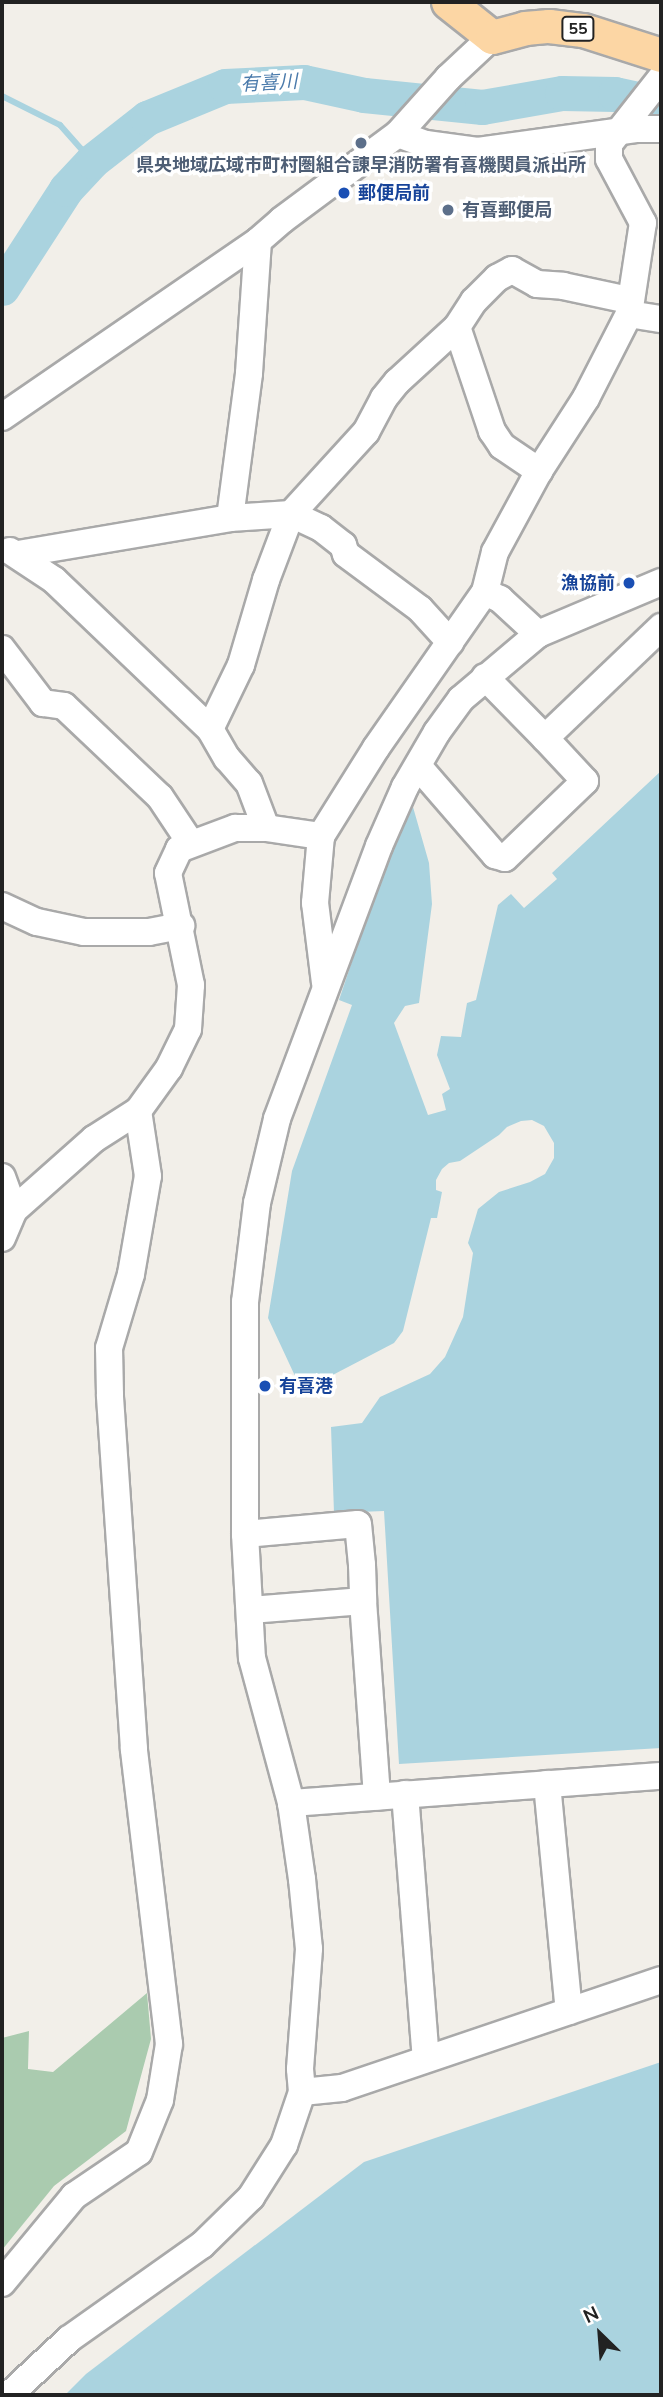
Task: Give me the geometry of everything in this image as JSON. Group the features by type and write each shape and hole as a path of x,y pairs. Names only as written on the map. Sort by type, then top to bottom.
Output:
{"main road":[{"path":"448,2 492,37"},
{"name":"55","path":"492,37 550,26 583,30 661,55"}],"street":[{"path":"2,417 258,241 405,125 448,78 492,37"},
{"path":"326,989 315,903 320,836 376,748 485,592 495,552 539,471 586,398 629,307 643,223 609,159 609,144 661,78"},
{"path":"405,125 426,144 478,152 622,127 661,129"},
{"path":"230,517 249,373 258,241"},
{"path":"210,729 241,665 266,580 291,514 366,432 384,398 397,382 457,327 474,301 497,278 512,270 537,284 563,286 661,319"},
{"path":"457,327 492,430 502,446 539,471"},
{"path":"10,551 230,517 291,514 321,528 343,545 346,554 420,609 450,642"},
{"path":"10,551 54,580 210,729 226,758 249,783 266,828"},
{"path":"9,2395 69,2339 202,2245 251,2196 284,2145 302,2092 300,2069 309,1949 291,1803 252,1658 245,1534 245,1302 257,1203 277,1119 379,846 414,771 437,732 461,699 538,634 661,582"},
{"path":"485,592 500,599 538,634"},
{"path":"545,738 661,627"},
{"path":"2,649 43,703 64,706 160,797 190,842"},
{"path":"376,748 414,771 495,855 505,858 585,781 485,677"},
{"path":"2,1238 14,1210 94,1139 138,1111 169,1068 188,1029 191,985 168,873 179,849 190,842 235,828 266,828 320,836"},
{"path":"2,906 37,922 85,932 149,932 181,926"},
{"path":"2,2284 74,2196 139,2152 160,2100 169,2044 134,1749 110,1395 109,1348 131,1274 148,1176 138,1111"},
{"path":"2,1177 14,1210"},
{"path":"245,1534 358,1524 377,1796"},
{"path":"250,1610 363,1601"},
{"path":"291,1803 661,1776"},
{"path":"547,1784 569,2011"},
{"path":"405,1794 426,2058"},
{"path":"302,2092 342,2088 661,1980"}],"green space":[{"path":"147,1993 151,2039 126,2131 54,2186 2,2250 2,2038 29,2031 28,2069 53,2072"}],"water":[{"path":"661,771 661,1748 399,1764 384,1511 334,1513 331,1427 362,1423 380,1397 430,1374 445,1357 463,1317 473,1253 468,1243 478,1209 499,1192 545,1174 554,1158 554,1143 544,1126 532,1120 521,1121 507,1127 460,1161 449,1163 442,1169 436,1180 436,1190 442,1192 437,1218 431,1218 403,1331 394,1343 302,1391 268,1318 292,1171 352,1005 339,1000 390,848 413,807 429,863 432,904 419,1003 405,1006 394,1023 428,1115 446,1110 442,1094 450,1089 437,1055 441,1036 461,1037 467,1003 476,1000 498,905 511,894 524,908 557,879 552,873"},
{"path":"661,2062 661,2395 65,2395 86,2374 364,2162"}],"waterway":[{"name":"有喜川","path":"2,288 66,189 92,161 147,118 225,86 304,82 364,95 482,107 562,93 615,94 661,104"},
{"path":"2,96 60,125 92,161"}],"place":[{"name":"県央地域広域市町村圏組合諌早消防署有喜機関員派出所","path":"361,143"},
{"name":"郵便局前","path":"344,193"},
{"name":"有喜郵便局","path":"448,210"},
{"name":"漁協前","path":"629,583"},
{"name":"有喜港","path":"265,1386"}]}
